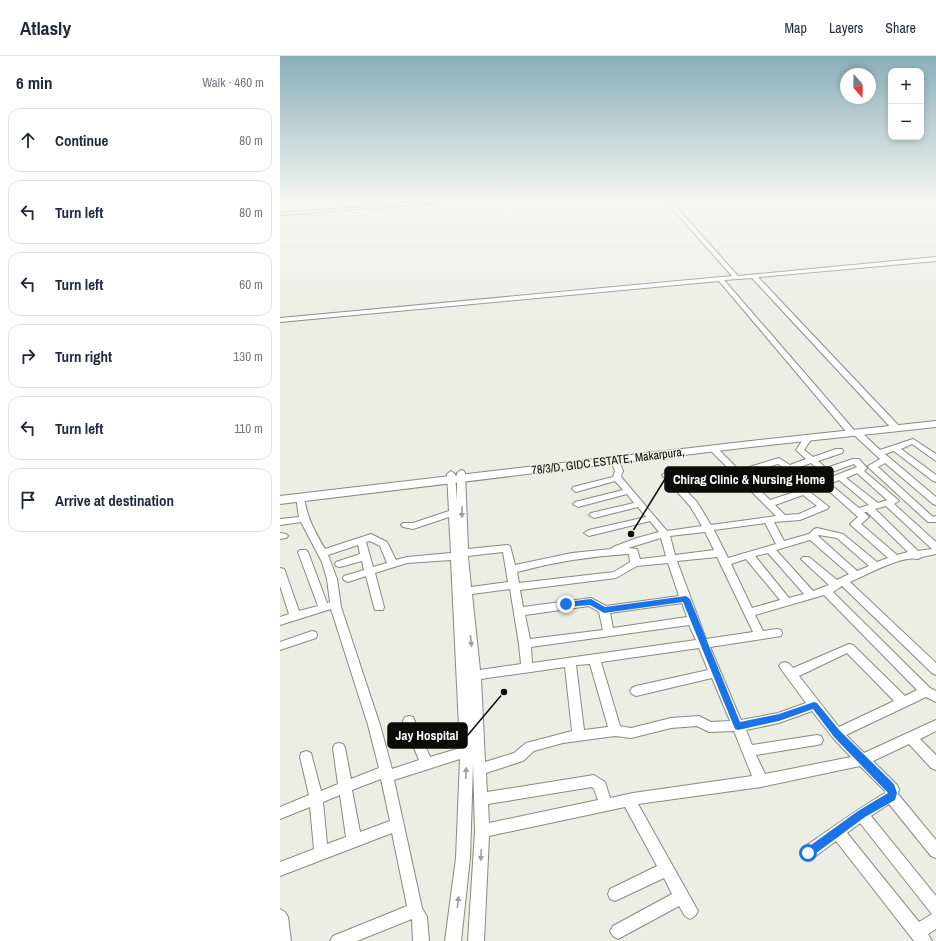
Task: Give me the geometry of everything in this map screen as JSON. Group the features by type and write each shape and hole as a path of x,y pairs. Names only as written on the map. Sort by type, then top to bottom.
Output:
{"main road":[{"name":"78/3/D, GIDC ESTATE, Makarpura,","path":"280,500 456,476 894,426 936,418"},
{"name":"78/3/D, GIDC ESTATE, Makarpura,","path":"894,426 936,424"},
{"name":"78/3/D, GIDC ESTATE, Makarpura,","path":"280,494 615,461 852,431"}],"street":[{"path":"704,241 737,278"},
{"path":"280,320 936,259"},
{"path":"754,276 894,426"},
{"path":"720,279 852,431 936,502"},
{"path":"806,438 806,441 800,450 825,471"},
{"path":"878,454 913,441 936,458"},
{"path":"895,448 936,479"},
{"path":"713,449 783,518"},
{"path":"738,474 779,461 789,468 839,451"},
{"path":"886,460 872,466 931,520 936,519"},
{"path":"615,461 619,471 618,478 665,534 671,558 693,620 761,781"},
{"path":"809,477 856,461 863,468 824,483 868,509"},
{"path":"858,470 894,501 868,509 864,517 855,524 895,559"},
{"path":"751,486 791,474"},
{"path":"666,475 694,504 709,528 760,636"},
{"path":"456,476 452,513 480,769 482,831 476,941"},
{"path":"453,941 463,858 470,676 466,591 457,554 456,476"},
{"path":"840,476 868,509 918,556"},
{"path":"576,489 618,478"},
{"path":"578,504 629,491"},
{"path":"602,554 640,540 665,534 800,517 824,507 804,492 769,504"},
{"path":"300,497 303,519 327,564 334,586 336,604 374,725 415,910 420,917 420,941"},
{"path":"888,502 936,547"},
{"path":"594,515 640,504"},
{"path":"406,525 413,526 452,513"},
{"path":"589,534 652,518"},
{"path":"280,522 303,519"},
{"path":"768,520 782,546"},
{"path":"466,591 616,575 635,563 671,558 723,558 749,556 812,536 817,531 840,536 877,567"},
{"path":"812,536 857,576"},
{"path":"322,554 371,537 383,542 393,564"},
{"path":"361,540 371,571 379,607"},
{"path":"348,578 407,560 508,548 518,612 525,644 527,668"},
{"path":"770,549 811,595"},
{"path":"511,570 554,560 634,551 635,563"},
{"path":"749,613 811,595 895,559 906,556 918,556 936,551"},
{"path":"303,552 324,608"},
{"path":"340,564 366,556"},
{"path":"749,556 787,602"},
{"path":"806,559 835,586 936,670"},
{"path":"280,571 295,616"},
{"path":"835,586 931,694 903,702 837,734"},
{"path":"518,612 591,602 604,610 686,599"},
{"path":"280,621 336,604"},
{"path":"604,610 609,633"},
{"path":"525,644 693,620"},
{"path":"470,676 777,633"},
{"path":"280,646 312,635"},
{"path":"903,702 848,648 788,670 837,734 861,760 892,789 891,796 936,851"},
{"path":"594,659 615,731"},
{"path":"570,662 580,736"},
{"path":"636,691 716,673"},
{"path":"480,769 518,757 530,747 580,736 615,731 631,733 671,723 699,721 709,727 738,726 779,718 814,705"},
{"path":"409,721 427,764"},
{"path":"482,831 628,800 761,781 861,760 935,727"},
{"path":"910,737 936,764"},
{"path":"748,751 817,740"},
{"path":"339,748 354,841"},
{"path":"280,813 346,787 467,751"},
{"path":"306,757 316,799 321,854"},
{"path":"481,799 594,781 600,786 606,805"},
{"path":"808,853 861,814 891,796"},
{"path":"628,800 690,911"},
{"path":"861,814 936,908"},
{"path":"280,869 397,825"},
{"path":"837,831 920,937 936,920"},
{"path":"615,894 666,869"},
{"path":"618,931 682,897"},
{"path":"338,941 415,910"},
{"path":"280,917 283,941"}],"place":[{"name":"Chirag Clinic & Nursing Home","path":"631,534"},
{"name":"Jay Hospital","path":"504,692"}],"route":[{"path":"566,604 591,602 604,610 686,599 693,620 738,726 779,718 814,705 837,734 861,760 892,789 893,793 891,796 861,814 808,853"}]}
